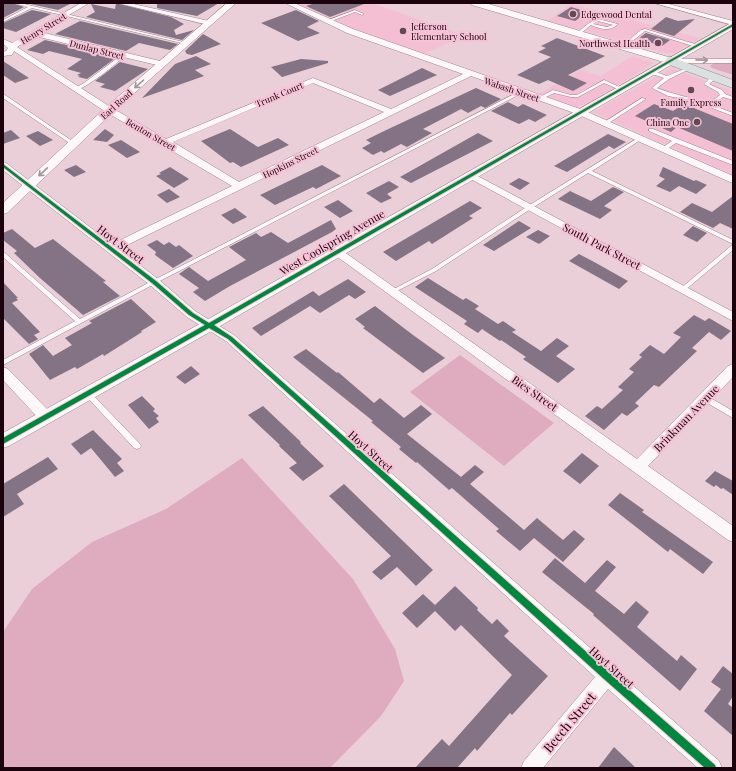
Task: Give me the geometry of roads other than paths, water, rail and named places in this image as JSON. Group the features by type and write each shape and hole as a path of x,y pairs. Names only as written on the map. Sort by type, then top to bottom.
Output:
{"main road":[{"path":"484,4 671,61 733,84"}],"street":[{"name":"Henry Street","path":"3,54 9,52 12,47 33,33 86,3"},
{"path":"120,3 209,23"},
{"name":"Earl Road","path":"3,210 109,110 209,23 229,3"},
{"name":"Wabash Street","path":"288,3 350,31 580,112 733,180"},
{"path":"657,3 733,24"},
{"name":"West Coolspring Avenue","path":"3,441 210,325 336,251 671,61 733,24"},
{"name":"Dunlap Street","path":"33,33 162,64"},
{"name":"Benton Street","path":"3,41 109,110 239,186"},
{"path":"671,61 733,61"},
{"name":"Hopkins Street","path":"110,249 469,74"},
{"name":"Trunk Court","path":"166,142 313,80 392,112"},
{"name":"Hoyt Street","path":"3,165 28,186 154,282 191,314 230,338 607,676 712,768"},
{"name":"South Park Street","path":"470,175 733,317"},
{"name":"Bies Street","path":"336,251 733,535"},
{"name":"Brinkman Avenue","path":"638,466 733,369"},
{"path":"3,372 46,416"},
{"name":"Beech Street","path":"531,768 607,676"}],"lane":[{"path":"14,3 186,43"},
{"path":"3,21 31,7"},
{"path":"328,21 355,11 362,14"},
{"path":"578,33 590,24 598,20 616,24 610,29 590,24"},
{"path":"624,46 642,31 646,30 697,46"},
{"path":"77,89 86,84 124,55"},
{"path":"690,68 667,78 654,86 654,88 670,95 692,99 733,115"},
{"path":"651,72 667,78"},
{"path":"714,77 706,84 720,91 723,95 733,99"},
{"path":"540,98 553,91 571,96 578,96 604,81 622,89"},
{"path":"3,363 154,282 522,92"},
{"path":"709,105 723,95"},
{"path":"3,96 73,144"},
{"path":"605,123 644,99"},
{"path":"651,130 733,163"},
{"path":"393,292 434,270 530,207 640,139"},
{"path":"664,149 676,141"},
{"path":"588,171 733,242"},
{"path":"682,290 733,247"},
{"path":"3,254 80,322"},
{"path":"87,393 137,446"},
{"path":"705,398 733,415"}],"place":[{"name":"Edgewood Dental","path":"573,14"},
{"name":"Jefferson Elementary School","path":"403,31"},
{"name":"Northwest Health","path":"658,43"},
{"name":"Family Express","path":"691,90"},
{"name":"China One","path":"697,122"}]}
